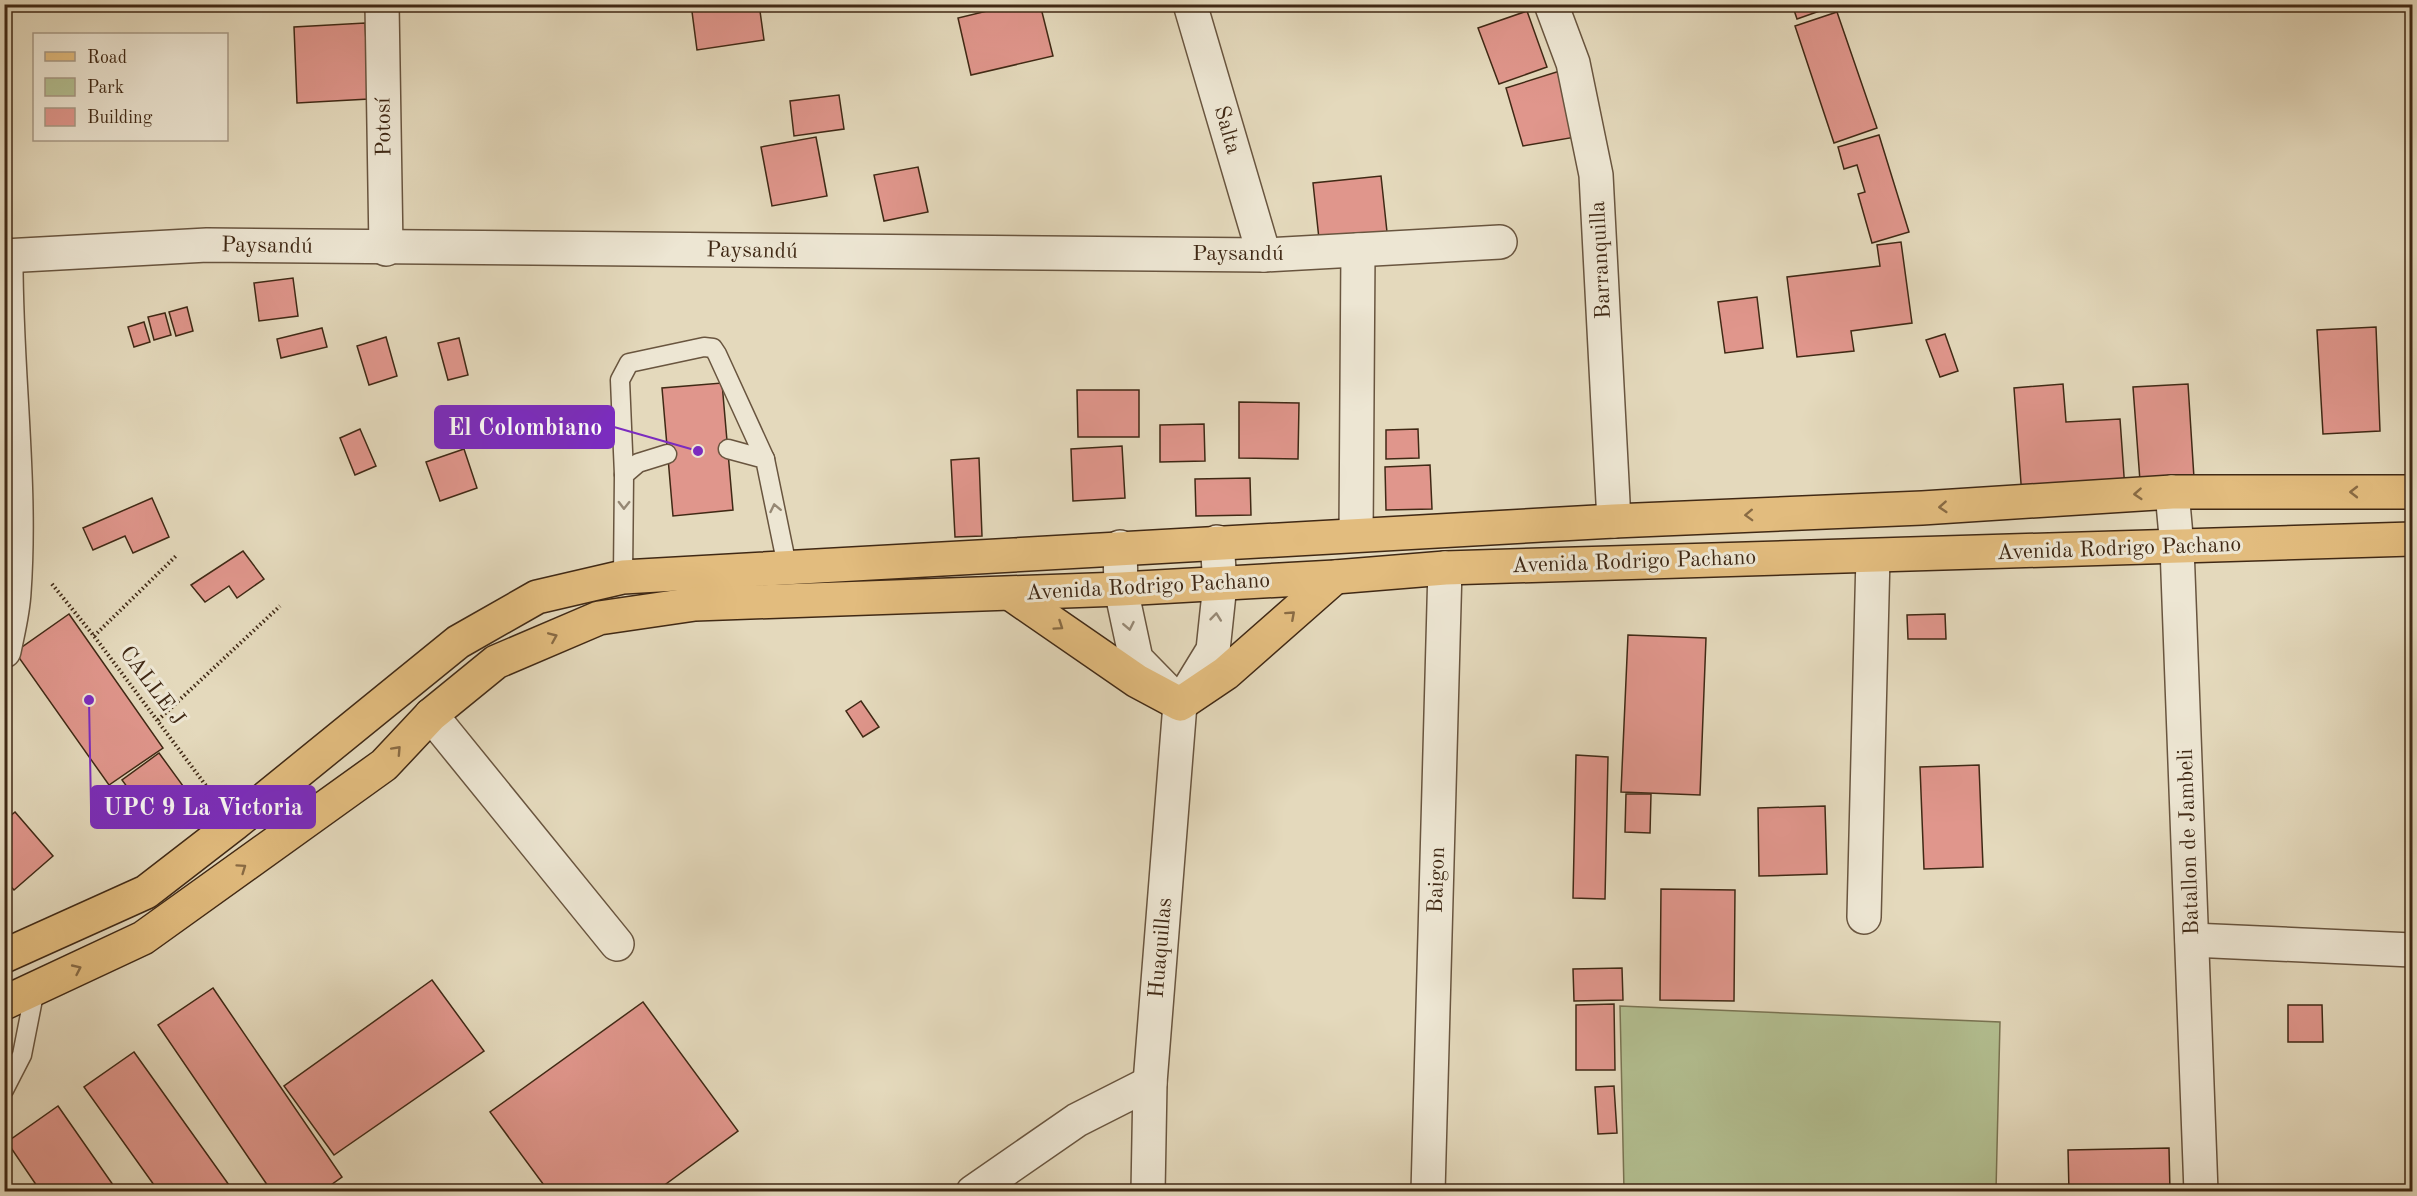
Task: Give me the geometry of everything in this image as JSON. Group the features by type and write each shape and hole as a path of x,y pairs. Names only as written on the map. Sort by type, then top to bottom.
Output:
{"main road":[{"name":"Avenida Rodrigo Pachano","path":"4,956 146,892 234,824 458,642 537,597 623,577 1120,547 1614,521 1922,508 2172,492 2412,492"},
{"name":"Avenida Rodrigo Pachano","path":"4,1003 143,938 384,765 431,715 496,662 599,618 695,604 1122,589 1335,577 1445,567 2412,539"},
{"path":"1011,594 1137,681 1180,704 1226,673 1335,577"}],"street":[{"name":"Potosí","path":"382,4 386,249"},
{"name":"Salta","path":"1190,4 1264,255"},
{"name":"Barranquilla","path":"1551,4 1573,63 1596,175 1614,521"},
{"name":"Paysandú","path":"5,255 207,245 386,249 1264,255 1500,242"},
{"path":"1356,535 1358,250"},
{"path":"4,651 14,594 16,513 5,313 5,255"},
{"name":"Batallon de Jambeli","path":"2172,492 2177,547 2201,1191"},
{"path":"1120,547 1122,589 1136,660 1180,704 1213,650 1220,584 1217,542"},
{"path":"1864,917 1873,556"},
{"name":"Baigon","path":"1428,1191 1445,567"},
{"name":"Huaquillas","path":"1148,1191 1150,1083 1180,704"},
{"path":"431,715 617,944"},
{"path":"2192,940 2412,950"},
{"path":"973,1191 1077,1120 1150,1083"}],"lane":[{"path":"623,577 624,475 620,380 629,363 704,347 713,348 717,354 765,459 787,566"},
{"path":"728,449 765,459"},
{"path":"624,475 638,463 667,454"},
{"path":"4,1090 22,1054 35,989"}],"path":[{"path":"94,636 176,556"},
{"name":"CALLE J","path":"47,578 158,720 234,824"},
{"path":"158,720 280,606"}],"green space":[{"path":"1620,1006 2000,1022 1996,1191 1624,1191"}],"building":[{"path":"691,4 759,4 764,40 697,50"},
{"path":"1016,4 1040,4 1053,56 971,75 958,18"},
{"path":"1792,4 1830,4 1831,7 1797,19"},
{"path":"1527,11 1547,67 1499,84 1478,28"},
{"path":"1837,12 1877,128 1834,143 1795,26"},
{"path":"365,23 369,99 297,103 294,27"},
{"path":"1563,70 1576,137 1523,146 1506,88"},
{"path":"839,95 844,129 794,136 790,101"},
{"path":"1879,135 1909,232 1872,243 1858,194 1865,192 1857,165 1844,169 1838,147"},
{"path":"816,137 827,196 772,206 761,147"},
{"path":"918,167 928,212 884,221 874,175"},
{"path":"1381,176 1387,232 1319,239 1313,183"},
{"path":"1901,242 1912,323 1851,331 1854,351 1797,357 1787,277 1880,266 1877,245"},
{"path":"293,278 298,316 259,321 254,283"},
{"path":"1757,297 1763,348 1725,353 1718,302"},
{"path":"187,307 193,331 176,336 169,312"},
{"path":"165,313 171,335 154,340 148,317"},
{"path":"144,322 150,342 134,347 128,327"},
{"path":"2376,327 2380,431 2323,434 2317,330"},
{"path":"322,328 327,347 281,358 277,339"},
{"path":"1945,334 1958,371 1940,377 1926,340"},
{"path":"386,337 397,376 369,385 357,346"},
{"path":"459,338 468,375 448,380 438,343"},
{"path":"722,383 733,510 673,516 662,388"},
{"path":"2063,384 2066,422 2120,419 2125,490 2022,497 2014,388"},
{"path":"2188,384 2194,478 2140,481 2133,387"},
{"path":"1077,390 1139,390 1139,437 1078,437"},
{"path":"1239,402 1299,403 1298,459 1239,458"},
{"path":"1204,424 1205,461 1160,462 1160,425"},
{"path":"360,429 376,466 355,475 340,438"},
{"path":"1418,429 1419,458 1386,459 1386,430"},
{"path":"1122,446 1125,498 1073,501 1071,449"},
{"path":"464,449 477,488 440,501 426,462"},
{"path":"979,458 982,536 955,537 951,460"},
{"path":"1430,465 1432,509 1386,510 1385,467"},
{"path":"1250,478 1251,515 1196,516 1195,479"},
{"path":"152,498 169,537 133,553 125,536 93,550 83,528"},
{"path":"243,551 264,579 237,598 229,586 205,602 191,585"},
{"path":"69,614 163,748 109,785 15,652"},
{"path":"1945,614 1946,639 1908,639 1907,615"},
{"path":"1628,635 1706,638 1700,795 1621,792"},
{"path":"861,701 879,727 863,737 846,711"},
{"path":"159,753 194,801 157,828 122,780"},
{"path":"1576,755 1608,757 1605,899 1573,898"},
{"path":"1979,765 1983,867 1924,869 1920,767"},
{"path":"1626,794 1651,794 1650,833 1625,832"},
{"path":"1825,806 1827,874 1759,876 1758,808"},
{"path":"15,812 53,856 14,890 4,879 4,821"},
{"path":"1661,889 1735,890 1734,1001 1660,1000"},
{"path":"1622,968 1623,1000 1574,1001 1573,969"},
{"path":"432,980 484,1051 334,1155 284,1086"},
{"path":"213,988 342,1177 321,1192 272,1192 158,1025"},
{"path":"643,1002 738,1131 655,1192 549,1192 490,1112"},
{"path":"1614,1004 1615,1070 1576,1070 1576,1005"},
{"path":"2288,1005 2322,1005 2323,1042 2288,1042"},
{"path":"134,1052 234,1192 159,1192 84,1087"},
{"path":"1614,1086 1617,1133 1598,1134 1595,1087"},
{"path":"58,1106 118,1192 41,1192 7,1142"},
{"path":"2169,1148 2170,1192 2069,1192 2068,1150"}],"place":[{"name":"El Colombiano","path":"698,451"},
{"name":"UPC 9 La Victoria","path":"89,700"}]}
